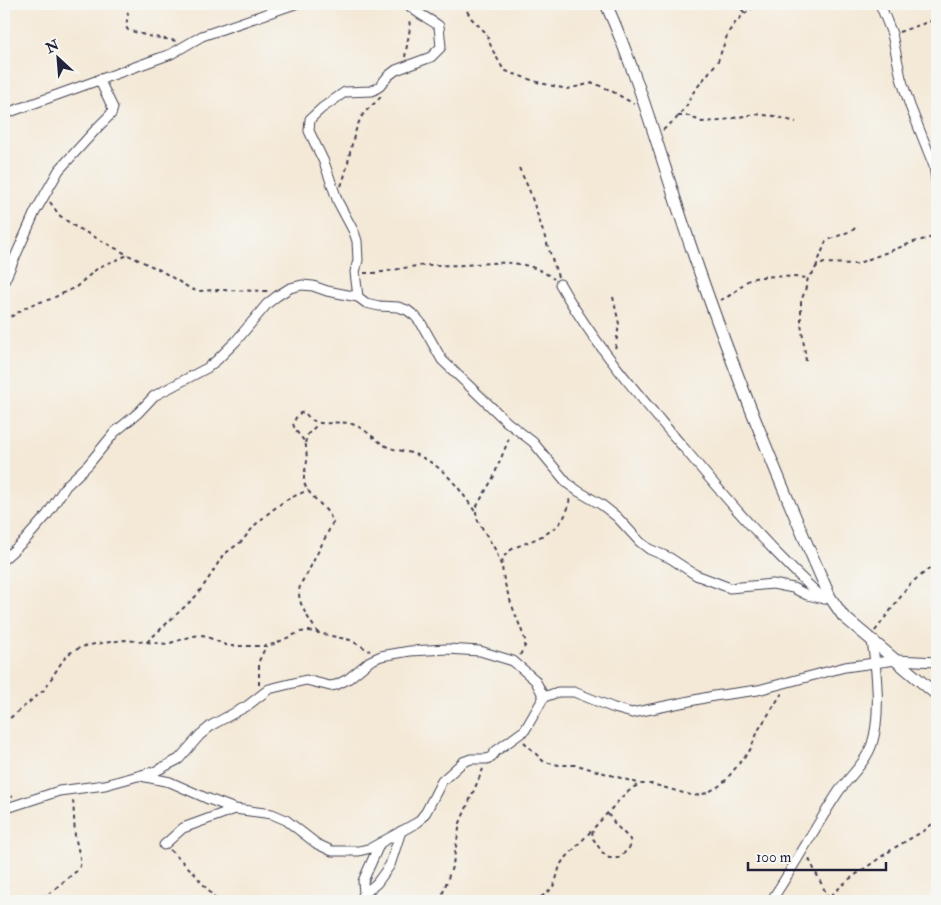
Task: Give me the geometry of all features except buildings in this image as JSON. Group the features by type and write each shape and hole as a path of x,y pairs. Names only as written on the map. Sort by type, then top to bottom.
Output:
{"street":[{"path":"4,114 171,54 202,36 268,8 295,4"},
{"path":"358,297 355,272 358,260 357,241 336,197 324,162 308,128 310,119 328,103 345,92 372,91 380,86 396,70 431,57 441,46 439,26 427,17 416,13 408,4"},
{"path":"606,4 648,110 670,187 737,375 830,597 843,616 937,695"},
{"path":"880,4 892,34 901,78 910,106 934,166 937,187"},
{"path":"4,282 45,194 59,170 68,158 111,114 113,108 99,79"},
{"path":"560,284 578,314 648,406 745,520 780,557 825,599 837,607"},
{"path":"4,559 25,540 47,515 66,486 88,465 114,432 138,413 154,396 207,368 236,341 267,304 290,288 302,285 358,297 379,306 398,307 407,310 415,316 421,322 442,360 512,426 533,442 567,483 602,505 650,549 670,558 696,575 730,588 773,584 793,588 807,595 825,599"},
{"path":"771,901 839,791 865,758 871,746 876,716 876,664 871,640"},
{"path":"4,809 46,794 105,784 156,772 179,759 205,731 247,706 272,688 306,680 330,686 336,685 348,680 370,662 381,656 410,651 465,649 488,653 513,661 535,680 544,697"},
{"path":"141,776 170,782 235,808 272,814 286,820 317,844 332,850 359,851 371,848 418,822 426,812 442,781 464,762 471,759 487,759 525,730 544,697 558,692 574,692 632,713 714,696 758,690 845,667 896,660 937,662"},
{"path":"164,845 183,828 235,808"},
{"path":"362,898 377,884 390,865 401,831"},
{"path":"362,898 363,881 380,842"}],"path":[{"path":"125,4 128,14 126,28 128,30 186,44"},
{"path":"396,70 403,62 408,48 410,28 408,4"},
{"path":"463,4 471,18 486,33 492,49 506,71 540,83 567,89 593,83 648,110"},
{"path":"736,4 746,13"},
{"path":"656,136 678,116 687,105 692,94 718,61 728,33 735,23 758,4"},
{"path":"892,34 915,28 937,19"},
{"path":"336,197 347,172 359,122 367,109 381,97 384,90"},
{"path":"678,116 688,116 702,122 719,121 754,114 774,116 796,122"},
{"path":"519,168 529,189 560,284"},
{"path":"45,194 59,215 66,220 128,255 160,270 191,289 198,291 270,291"},
{"path":"806,361 801,301 808,278 814,273 826,241 853,230 857,226"},
{"path":"816,268 824,263 856,264 914,242 937,236"},
{"path":"4,321 30,305 51,299 76,287 99,267 128,255"},
{"path":"355,272 376,273 416,266 501,262 531,266 544,271 560,284"},
{"path":"711,303 729,297 749,280 779,276 808,278"},
{"path":"613,297 619,324 614,362"},
{"path":"305,443 294,430 293,423 298,414 304,412 309,419 318,424 333,422 352,424 369,433 388,447 416,454 439,467 460,489 476,513 478,521 496,551 525,640 525,646 513,661"},
{"path":"318,424 308,434 305,443 307,461 304,484 329,512 333,522 306,576 300,584 298,596 318,633"},
{"path":"476,513 482,495 493,478 512,426"},
{"path":"502,567 503,558 507,552 556,528 562,522 569,506 570,496 567,483"},
{"path":"147,642 196,596 223,556 242,541 271,511 286,500 308,490"},
{"path":"871,640 911,582 937,564"},
{"path":"4,724 44,690 63,660 70,653 81,647 95,644 125,640 167,644 203,635 228,646 266,646 300,632 309,631 350,640 381,656"},
{"path":"258,697 259,661 266,646"},
{"path":"514,737 527,744 544,762 577,765 641,784 652,784 694,796 708,793 726,781 750,750 759,729 791,681"},
{"path":"440,901 453,864 460,823 487,759"},
{"path":"534,901 548,893 555,882 558,868 562,862 623,796 641,784"},
{"path":"35,901 51,892 79,869 81,862 75,836 73,788"},
{"path":"593,829 592,836 602,852 609,858 618,858 625,853 631,842 629,836 608,814"},
{"path":"825,901 830,900 848,880 894,848 926,830 937,820"},
{"path":"164,845 193,872 217,901"},
{"path":"804,850 830,900"}]}
